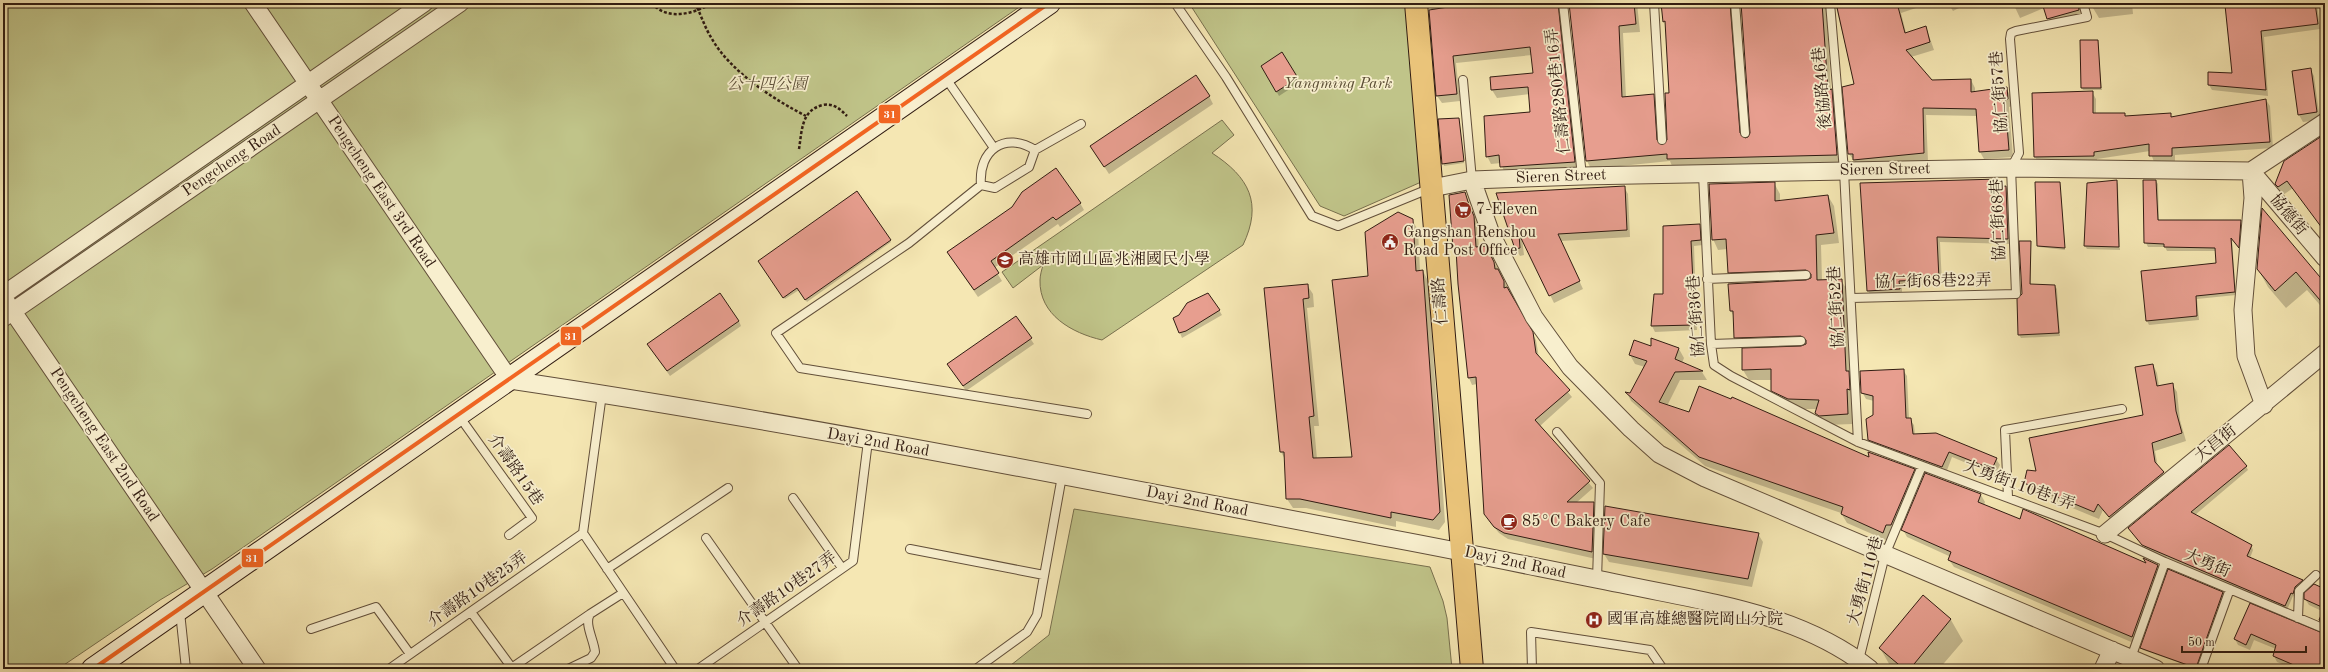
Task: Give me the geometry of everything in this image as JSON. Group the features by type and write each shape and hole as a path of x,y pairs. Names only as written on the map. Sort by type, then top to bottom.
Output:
{"main road":[{"path":"93,669 180,610 1049,3"},
{"name":"仁壽路","path":"1416,3 1472,669"}],"street":[{"name":"Pengcheng East 3rd Road","path":"253,3 510,380"},
{"name":"Pengcheng Road","path":"3,296 424,3"},
{"name":"Pengcheng Road","path":"8,315 460,3"},
{"path":"2264,405 2246,356 2243,318 2253,198 2251,171 2325,122"},
{"name":"Sieren Street","path":"1432,188 1472,180 1582,176 2011,168 2251,171"},
{"name":"協德街","path":"2251,171 2325,258"},
{"path":"1472,180 1491,234 1534,317 1570,367 1631,429 1659,454 1705,478 2156,669"},
{"name":"Pengcheng East 2nd Road","path":"3,296 8,315 257,669"},
{"name":"大昌街","path":"2105,534 2264,405 2325,353"},
{"name":"Dayi 2nd Road","path":"510,380 602,394 1062,476 1461,552 1752,612 1824,638 1865,664"},
{"path":"2103,669 2112,650"}],"lane":[{"path":"1175,3 1226,78 1312,216 1338,226 1432,188"},
{"name":"仁壽路280巷16弄","path":"1564,3 1582,176"},
{"path":"1654,3 1662,140"},
{"path":"1735,3 1745,133"},
{"name":"後協路46巷","path":"1830,3 1844,171"},
{"name":"協仁街57巷","path":"2011,168 2019,153 2011,33 2087,17 2083,3"},
{"path":"945,77 994,148"},
{"path":"1463,80 1472,180"},
{"path":"1081,124 1035,150 1029,167 994,188 981,185 938,217 909,243 776,333 800,368 1087,414"},
{"path":"981,185 980,172 984,161 994,148 1009,141 1025,144 1035,150"},
{"name":"協仁街68巷","path":"2011,168 2016,294"},
{"name":"協仁街52巷","path":"1844,171 1858,442"},
{"name":"協仁街36巷","path":"1703,174 1711,344 1714,365 1731,376 1858,442"},
{"path":"1708,279 1806,275"},
{"name":"協仁街68巷22弄","path":"1851,298 2016,294"},
{"path":"1711,344 1801,341"},
{"path":"602,394 583,533 676,669"},
{"path":"2008,497 2006,430 2122,409"},
{"name":"介壽路15巷","path":"458,415 532,518 509,535"},
{"path":"1557,432 1600,483 1597,580"},
{"name":"介壽路10巷27弄","path":"698,669 852,561 868,441"},
{"name":"大勇街110巷1弄","path":"1858,442 2105,534"},
{"name":"大勇街110巷","path":"1865,664 1885,555 1922,466"},
{"path":"976,669 1027,632 1037,615 1062,476"},
{"path":"608,569 728,488"},
{"path":"793,498 842,568"},
{"name":"介壽路10巷25弄","path":"389,669 583,533"},
{"name":"大勇街","path":"2105,534 2165,562 2325,630"},
{"path":"706,538 798,669"},
{"path":"910,549 1044,574"},
{"path":"2131,658 2165,562"},
{"path":"2298,618 2299,592 2316,575"},
{"path":"2201,669 2230,589"},
{"path":"470,612 511,668 623,592"},
{"path":"311,629 376,607 410,654"},
{"path":"180,610 186,669"},
{"path":"568,669 591,658 595,652 587,619 590,614"},
{"path":"1532,669 1531,632 1650,650 1663,669"}],"path":[{"path":"652,3 669,13 684,14 699,11 712,3"},
{"path":"695,3 712,39 738,69 783,104 806,116"},
{"path":"799,149 806,116 811,109 827,104 838,107 847,116"}],"green space":[{"name":"公十四公園","path":"3,3 1025,3 212,569 160,600 58,669 3,669"},
{"name":"Yangming Park","path":"1189,3 1410,3 1428,179 1344,216 1320,206"},
{"path":"1222,120 1234,135 1212,153 1225,162 1243,182 1249,192 1252,204 1252,216 1249,230 1243,245 1102,340 1080,333 1069,327 1051,313 1041,292 1040,278 1043,265 1013,288 1002,272"},
{"path":"1074,509 1430,567 1443,601 1447,618 1452,669 1006,669 1049,635"}],"building":[{"path":"1474,3 1558,3 1575,162 1500,167 1499,155 1486,157 1484,116 1530,112 1528,87 1491,90 1490,77 1533,73 1530,47 1453,56 1457,94 1436,96 1429,10"},
{"path":"1569,3 1634,3 1636,24 1619,26 1622,97 1654,94 1657,140 1662,145 1667,140 1665,93 1669,93 1665,21 1663,22 1661,3 1730,3 1740,133 1745,138 1748,137 1750,133 1741,3 1822,3 1828,90 1832,89 1837,155 1667,159 1667,154 1586,161"},
{"path":"1836,3 1897,3 1905,33 1926,26 1930,42 1906,50 1932,80 1971,79 1971,92 2007,87 2008,99 2005,100 2009,150 1979,152 1976,109 1923,108 1924,153 1853,160 1853,154 1848,154 1842,87 1854,84"},
{"path":"2042,3 2078,3 2079,10 2047,19"},
{"path":"2241,3 2315,3 2318,24 2261,31 2266,90 2208,85 2208,72 2232,73 2225,5"},
{"path":"2080,40 2098,40 2101,88 2081,88"},
{"path":"1282,52 1298,78 1276,92 1261,66"},
{"path":"2311,68 2317,112 2298,115 2292,71"},
{"path":"1196,75 1210,96 1104,167 1090,146"},
{"path":"2093,91 2093,113 2125,113 2125,116 2171,113 2171,117 2266,99 2270,142 2172,148 2172,156 2149,156 2149,144 2094,152 2094,156 2034,157 2032,93"},
{"path":"1459,118 1464,161 1442,164 1438,119"},
{"path":"2325,134 2325,232 2287,181 2278,187 2275,184 2284,161"},
{"path":"1056,168 1081,203 1056,220 1053,217 991,261 999,273 974,290 947,252 1012,207 1022,192"},
{"path":"1998,179 1998,187 2006,186 2008,239 1937,237 1939,279 1899,281 1900,289 1867,291 1860,183"},
{"path":"2117,180 2119,247 2084,246 2087,183"},
{"path":"2143,180 2156,180 2158,220 2241,220 2239,248 2231,238 2235,292 2196,296 2197,316 2146,321 2141,271 2216,263 2215,248 2164,247 2164,244 2144,243"},
{"path":"1775,182 1775,201 1828,195 1834,233 1816,235 1817,280 1842,279 1846,371 1849,371 1850,390 1847,389 1848,414 1819,416 1815,413 1819,400 1788,399 1771,391 1771,369 1742,370 1742,348 1801,346 1806,344 1806,340 1801,336 1734,338 1733,311 1730,311 1728,284 1806,280 1811,278 1811,274 1806,270 1728,273 1726,239 1712,240 1709,184"},
{"path":"2035,182 2060,182 2065,248 2037,246"},
{"path":"1625,186 1627,230 1558,234 1580,281 1549,296 1519,234 1520,248 1515,249 1496,193"},
{"path":"857,191 891,240 805,300 797,288 783,298 758,261"},
{"path":"1465,192 1474,216 1476,247 1486,246 1494,262 1495,269 1498,269 1504,281 1504,288 1507,287 1533,332 1536,353 1570,390 1535,420 1590,481 1567,502 1594,502 1592,552 1504,533 1494,527 1484,514 1476,377 1468,378 1458,284 1456,249 1453,249 1449,195"},
{"path":"2262,208 2325,283 2325,306 2296,272 2275,291 2257,269"},
{"path":"1398,212 1413,219 1416,271 1423,270 1440,512 1433,520 1391,512 1391,518 1300,499 1286,499 1284,452 1280,452 1264,288 1308,284 1309,298 1303,299 1314,416 1309,417 1313,458 1352,457 1332,280 1368,276 1365,232"},
{"path":"1700,224 1701,240 1691,241 1695,325 1651,326 1654,294 1663,294 1663,226"},
{"path":"2019,241 2031,241 2030,284 2055,285 2059,333 2018,335 2017,299 2022,294"},
{"path":"720,293 739,321 667,371 647,344"},
{"path":"1208,293 1220,310 1186,331 1179,333 1173,318 1179,315 1187,303"},
{"path":"1016,316 1032,338 963,386 947,364"},
{"path":"1651,338 1679,348 1675,359 1703,371 1675,372 1659,402 1689,412 1699,386 1731,399 1732,397 1869,457 1868,452 1915,469 1891,525 1886,525 1883,533 1841,514 1843,507 1699,457 1625,392 1630,393 1647,361 1629,355 1634,340 1651,346"},
{"path":"2153,364 2157,386 2173,383 2176,411 2182,433 2152,443 2155,462 2164,472 2109,517 2098,504 2094,512 2024,483 2027,470 2036,471 2029,438 2143,415 2135,367"},
{"path":"1904,369 1906,418 1911,418 1913,434 1936,433 1997,458 1992,469 1949,452 1942,467 1868,440 1866,419 1873,415 1873,396 1861,393 1860,371"},
{"path":"2229,445 2247,466 2191,512 2252,545 2247,556 2303,580 2295,587 2293,594 2291,593 2285,606 2142,545 2128,528"},
{"path":"1925,473 1981,494 1978,502 2020,519 2023,509 2146,563 2143,558 2158,565 2132,637 1948,560 1951,552 1901,530"},
{"path":"1605,506 1759,533 1748,579 1603,554"},
{"path":"2168,569 2223,592 2196,668 2140,648"},
{"path":"2314,584 2325,589 2325,623 2319,620 2324,608 2304,599 2304,593"},
{"path":"1923,595 1951,619 1910,669 1904,669 1879,648"},
{"path":"2250,603 2325,634 2325,669 2303,669 2273,656 2276,645 2251,634 2246,645 2234,639"}],"transit line":[{"name":"31","path":"93,669 1049,3"}],"place":[{"name":"7-Eleven","path":"1463,210"},
{"name":"Gangshan Renshou Road Post Office","path":"1390,242"},
{"name":"高雄市岡山區兆湘國民小學","path":"1005,260"},
{"name":"85°C Bakery Cafe","path":"1509,522"},
{"name":"國軍高雄總醫院岡山分院","path":"1594,620"}]}
